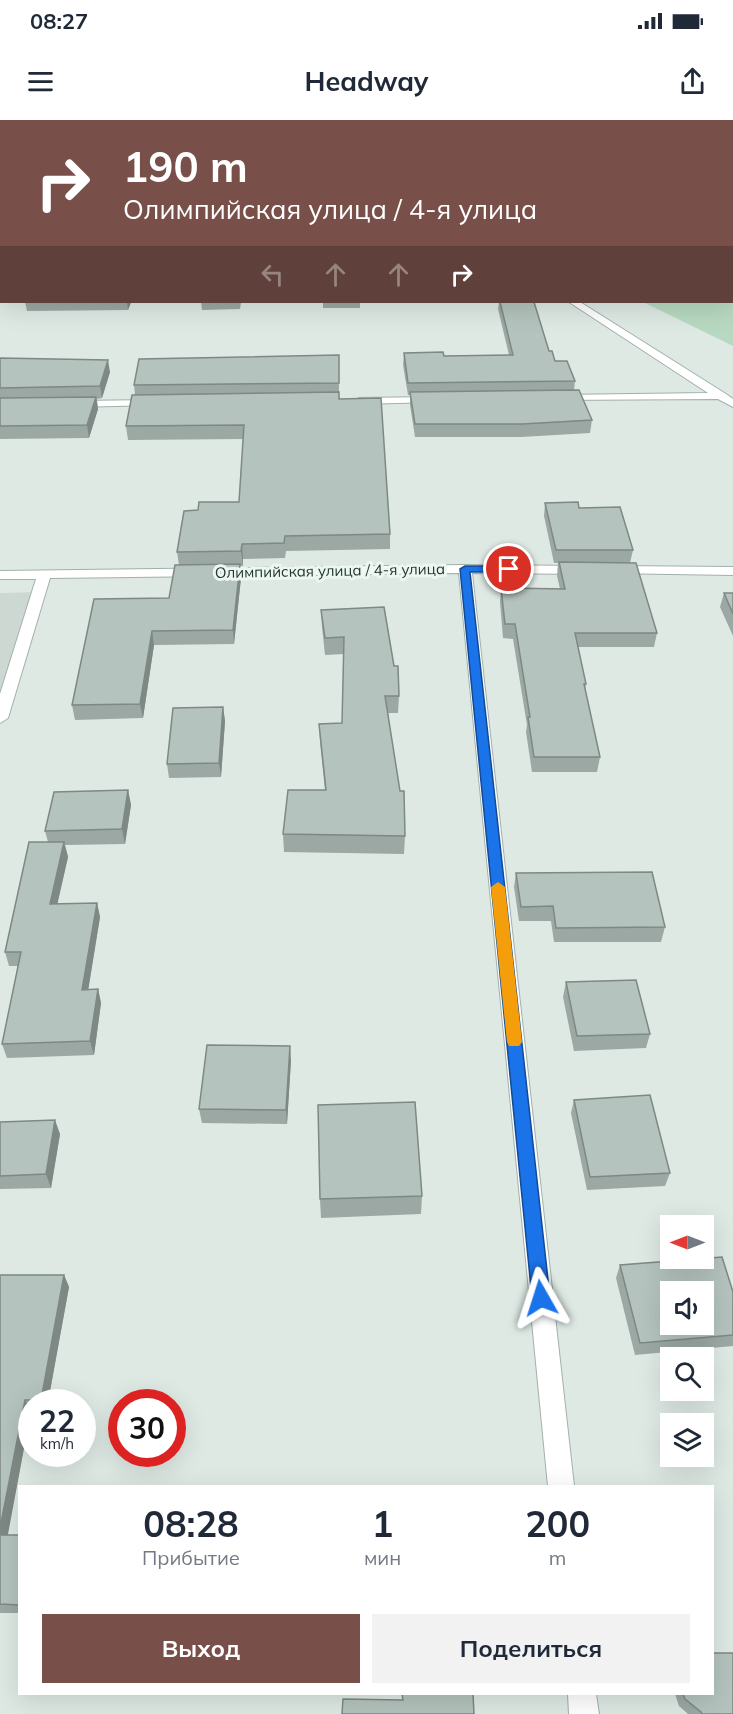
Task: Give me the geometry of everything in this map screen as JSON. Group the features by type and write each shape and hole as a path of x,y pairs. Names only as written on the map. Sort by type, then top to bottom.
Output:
{"street":[{"path":"576,303 733,404"},
{"path":"545,398 722,396"},
{"path":"343,401 450,399"},
{"path":"59,404 166,403"},
{"path":"465,569 561,1485"},
{"name":"Олимпийская улица / 4-я улица","path":"0,575 465,569 733,571"},
{"path":"0,718 44,575"},
{"path":"582,1695 584,1714"}],"shaded area":[{"path":"39,592 0,723 0,593"}],"green space":[{"path":"645,303 733,303 733,346"}],"building":[{"path":"500,303 534,303 549,351 552,351 555,361 567,361 575,381 408,383 404,353 443,352 444,356 513,355"},
{"path":"339,355 339,383 134,385 139,359"},
{"path":"0,358 108,360 100,386 0,388"},
{"path":"579,390 592,420 522,424 415,424 410,392"},
{"path":"339,392 339,399 381,398 390,534 285,536 284,543 242,544 241,551 177,552 184,511 198,510 199,502 239,502 244,425 126,426 132,395"},
{"path":"96,397 87,425 0,426 0,398"},
{"path":"578,502 579,508 620,507 633,550 556,550 545,503"},
{"path":"559,562 636,563 657,633 575,633 600,757 534,757 515,624 505,624 501,588 565,589"},
{"path":"240,564 233,630 152,631 140,704 72,705 94,599 169,598 175,565"},
{"path":"724,593 733,593 733,614"},
{"path":"384,607 394,666 398,666 399,696 385,696 400,791 404,791 405,836 283,834 288,790 326,790 319,724 342,723 344,637 325,638 321,610"},
{"path":"223,707 219,763 167,764 173,708"},
{"path":"128,790 122,829 45,831 54,792"},
{"path":"29,842 64,842 50,904 97,903 82,990 98,989 90,1041 2,1044 21,952 5,952"},
{"path":"652,872 665,927 556,928 553,906 521,907 516,873"},
{"path":"636,980 650,1034 577,1036 566,982"},
{"path":"207,1045 290,1046 286,1110 199,1109"},
{"path":"650,1095 670,1173 590,1177 574,1100"},
{"path":"415,1102 422,1196 320,1199 318,1105"},
{"path":"55,1120 46,1174 0,1176 0,1122"},
{"path":"722,1257 733,1292 733,1335 640,1343 620,1265 660,1262 660,1269 714,1269 714,1258"},
{"path":"0,1275 64,1275 43,1389 18,1389 18,1436 0,1528"},
{"path":"0,1535 18,1535 18,1605 0,1604"},
{"path":"714,1653 733,1653 733,1714 702,1714 683,1695 714,1695"},
{"path":"402,1695 473,1695 474,1714 342,1714 343,1699 403,1700"}],"slow traffic":[{"path":"498,887 514,1042"}],"route":[{"path":"509,569 465,569 541,1298"}]}
